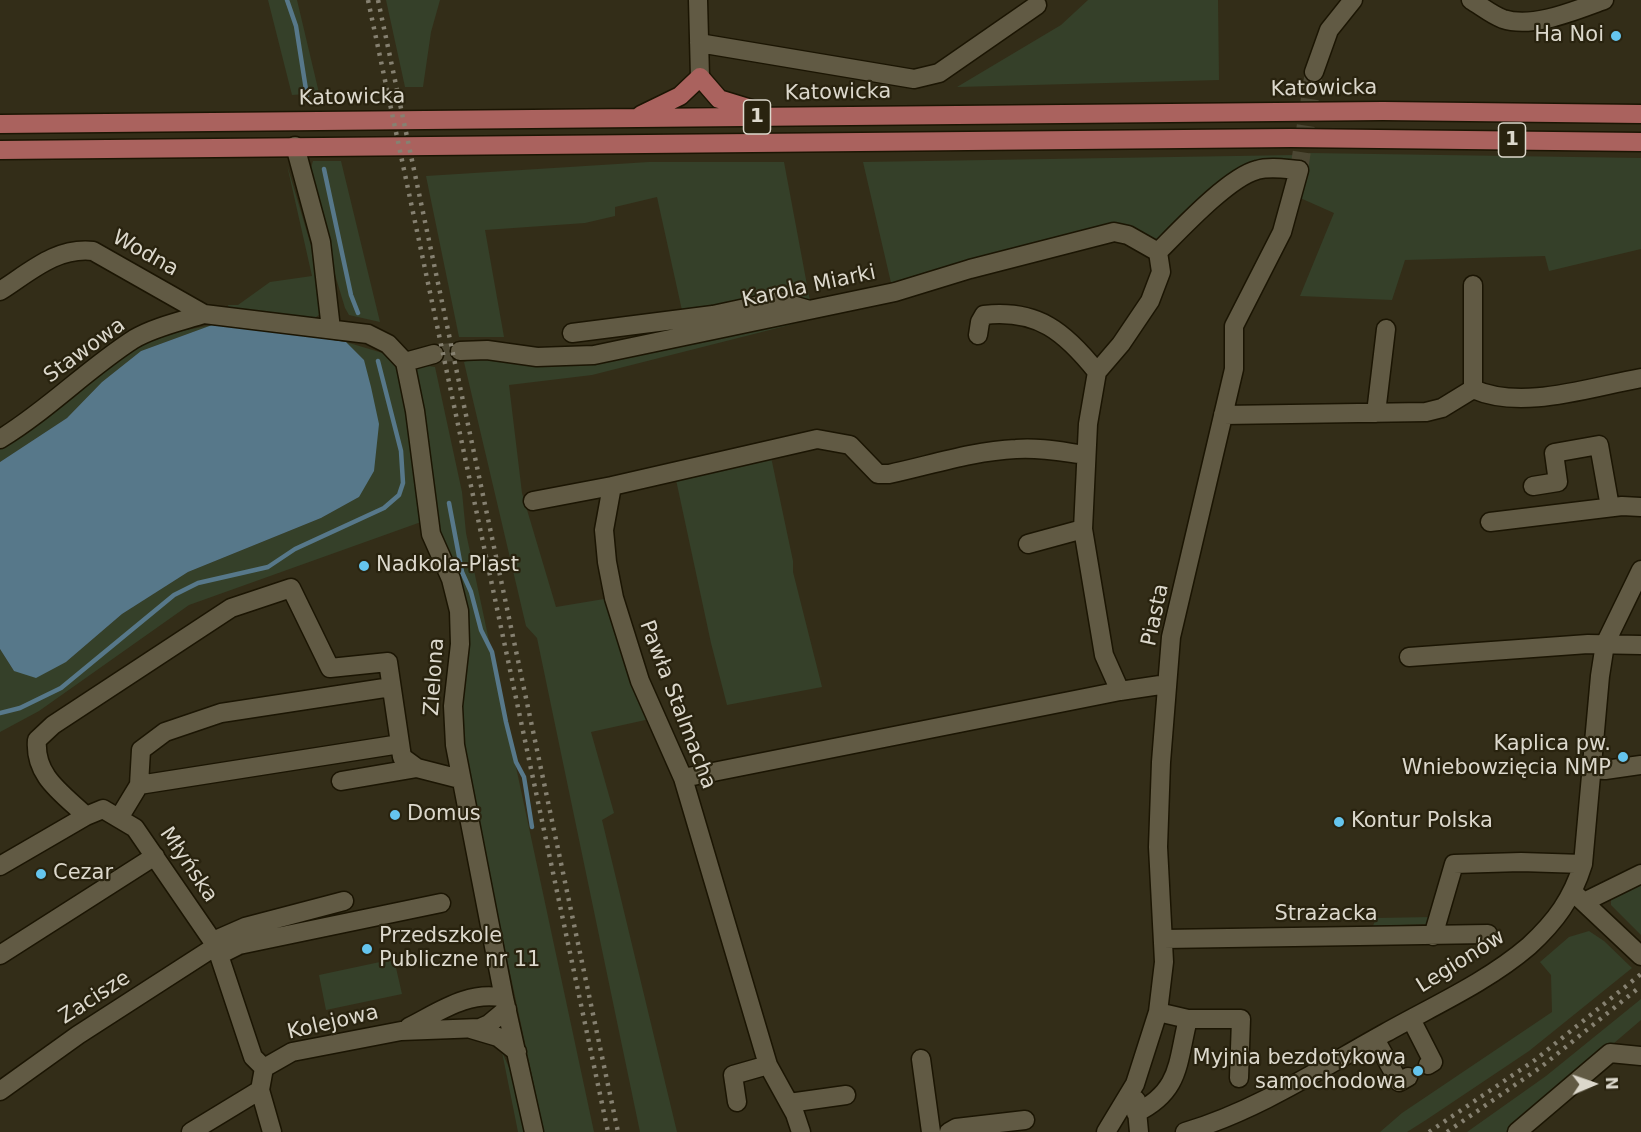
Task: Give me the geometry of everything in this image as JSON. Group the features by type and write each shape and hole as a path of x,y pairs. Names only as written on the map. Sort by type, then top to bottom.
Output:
{"main road":[{"path":"635,118 680,96 700,77 719,99 780,116"},
{"name":"Katowicka","path":"0,124 1383,111 1641,114"},
{"name":"1","path":"0,150 1291,138 1641,142"}],"street":[{"path":"698,0 700,77"},
{"path":"1314,72 1329,30 1353,0"},
{"path":"1471,0 1504,20 1554,18 1604,0"},
{"path":"699,43 914,79 939,73 1037,4"},
{"path":"295,146 321,242 331,329"},
{"name":"Piasta","path":"1111,1129 1135,1083 1158,1012 1164,939 1158,847 1171,637 1234,369 1234,326 1282,232 1299,170 1258,169 1243,176 1197,214 1158,252"},
{"name":"Karola Miarki","path":"460,351 487,350 537,357 594,355 895,292 1114,232 1128,235 1158,252"},
{"name":"Wodna","path":"0,291 56,254 77,249 93,250 204,314"},
{"path":"1120,691 1104,655 1083,529 1086,455 1097,372 1121,345 1150,301 1161,272 1158,252"},
{"path":"1473,285 1473,389"},
{"path":"572,333 713,315 778,301 808,310"},
{"path":"204,314 374,336 388,344 405,362 434,354"},
{"name":"Stawowa","path":"0,440 27,423 88,373 136,338 204,314"},
{"path":"978,335 980,322 984,315 1031,316 1054,328 1070,341 1097,372"},
{"path":"1376,413 1386,329"},
{"name":"Zielona","path":"405,362 415,411 431,534 451,579 461,625 453,706 460,779 473,830 506,1003"},
{"path":"1473,389 1486,395 1520,400 1641,378"},
{"path":"1223,416 1426,412 1442,408 1473,389"},
{"path":"533,501 612,486 817,439 850,445 878,474 889,474 987,452 1008,450 1046,449 1086,455"},
{"path":"1533,486 1558,482 1554,453 1599,445 1610,507"},
{"name":"Pawła Stalmacha","path":"612,486 604,530 614,598 640,681 683,778 768,1065 789,1103 801,1132"},
{"path":"1490,522 1610,507 1641,507"},
{"path":"1028,544 1083,529"},
{"name":"Legionów","path":"1185,1132 1245,1110 1499,968 1529,945 1579,897 1605,644 1641,570"},
{"path":"86,816 47,780 36,757 37,740 53,725 231,608 291,588 330,668 388,662 402,757 417,768 460,779"},
{"path":"1409,657 1605,644 1641,645"},
{"path":"683,778 1120,691 1167,684"},
{"path":"0,866 86,816 103,809 119,818 139,785 141,750 165,732 221,713 392,687"},
{"path":"139,785 400,744"},
{"path":"1591,769 1605,770 1641,765"},
{"path":"341,781 417,768"},
{"name":"Młyńska","path":"119,818 135,828 216,947 253,1057 264,1068"},
{"path":"0,955 155,856"},
{"path":"1433,936 1454,864 1521,862 1583,864"},
{"path":"1641,874 1579,897 1641,956"},
{"path":"216,947 245,927 344,902"},
{"path":"216,947 239,945 441,903"},
{"name":"Strażacka","path":"1164,939 1488,934"},
{"name":"Zacisze","path":"0,1091 78,1035 216,947"},
{"name":"Kolejowa","path":"264,1068 292,1052 401,1031 471,1029 489,1023 506,1003 491,994 473,996 401,1031"},
{"path":"506,1003 534,1132"},
{"path":"1158,1012 1188,1019 1240,1019 1239,1078"},
{"path":"1136,1113 1160,1099 1170,1088 1188,1019"},
{"path":"1411,1019 1433,1062 1428,1065"},
{"name":"Kolejowa","path":"471,1029 498,1037 517,1052"},
{"path":"1375,1039 1399,1082 1408,1077"},
{"path":"1517,1132 1610,1053 1641,1056"},
{"path":"921,1059 931,1132"},
{"path":"737,1102 733,1075 768,1065"},
{"path":"264,1068 260,1090 272,1132"},
{"name":"Piasta","path":"1135,1083 1139,1132"},
{"path":"191,1132 260,1090"},
{"path":"789,1103 846,1095"},
{"path":"949,1132 956,1128 1025,1120"}],"green space":[{"path":"268,0 297,0 319,93 292,95"},
{"path":"386,0 440,0 431,32 423,87 405,87"},
{"path":"1088,0 1218,0 1219,80 957,87 1061,25"},
{"path":"1309,153 1641,158 1641,249 1549,271 1545,256 1405,260 1392,300 1300,296 1334,213 1298,197"},
{"path":"1297,155 1294,165 1256,165 1162,240 1154,240 1124,225 1104,225 892,287 863,162"},
{"path":"313,161 341,161 380,322 349,315 345,308 327,248 310,171"},
{"path":"649,162 784,162 810,301 683,315 657,197 615,207 615,216 585,223 485,230 504,337 459,337 426,176"},
{"path":"287,165 323,286 322,313 313,319 229,309 228,305 238,305 270,282 312,276"},
{"path":"817,318 592,375 509,385 522,493 556,607 610,598 650,719 591,732 614,813 602,820 677,1132 640,1132 537,638 526,626 464,362 483,355 533,363 599,364 655,348"},
{"path":"212,325 141,351 102,382 67,418 0,462 0,445 45,419 115,359 156,336"},
{"path":"346,342 396,357 405,383 421,522 189,605 39,711 0,732 0,649 14,671 66,662 122,614 188,572 321,518 359,497 364,360"},
{"path":"414,364 435,367 462,492 466,533 594,1132 544,1132 465,762 461,704 468,651 440,535"},
{"path":"771,457 793,561 793,572 822,687 727,705 711,643 675,475"},
{"path":"1641,879 1641,935 1611,905 1611,893"},
{"path":"1433,917 1429,924 1373,926 1376,918"},
{"path":"1589,931 1604,941 1632,968 1529,1051 1426,1120 1407,1132 1380,1132 1402,1113 1552,1012 1551,975 1540,962 1569,937"},
{"path":"394,959 402,994 326,1010 319,975"},
{"path":"1641,999 1641,1020 1510,1132 1467,1132 1546,1076"},
{"path":"502,1052 510,1070 524,1132 518,1132"}],"water":[{"path":"212,325 282,332 346,342 364,360 371,387 379,424 374,471 359,497 321,518 188,572 122,614 66,662 36,678 14,671 0,649 0,462 67,418 102,382 141,351"}],"waterway":[{"path":"287,0 296,26 307,96"},
{"path":"324,169 351,295 358,313"},
{"path":"0,713 20,708 61,688 174,595 198,583 268,567 295,549 384,508 399,495 403,483 401,451 378,361"},
{"path":"449,503 462,572 471,592 481,630 492,652 516,762 524,777 532,827"}],"tunnel":[{"path":"1299,170 1314,72"},
{"path":"434,354 460,351"}],"railway":[{"path":"368,0 608,1132"},
{"path":"378,0 618,1132"},
{"path":"1429,1132 1535,1060 1641,974"},
{"path":"1447,1132 1541,1067 1641,986"}],"place":[{"name":"Ha Noi","path":"1616,36"},
{"name":"Nadkola-Plast","path":"364,566"},
{"name":"Kaplica pw. Wniebowzięcia NMP","path":"1623,757"},
{"name":"Domus","path":"395,815"},
{"name":"Kontur Polska","path":"1339,822"},
{"name":"Cezar","path":"41,874"},
{"name":"Przedszkole Publiczne nr 11","path":"367,949"},
{"name":"Myjnia bezdotykowa samochodowa","path":"1418,1071"}]}
